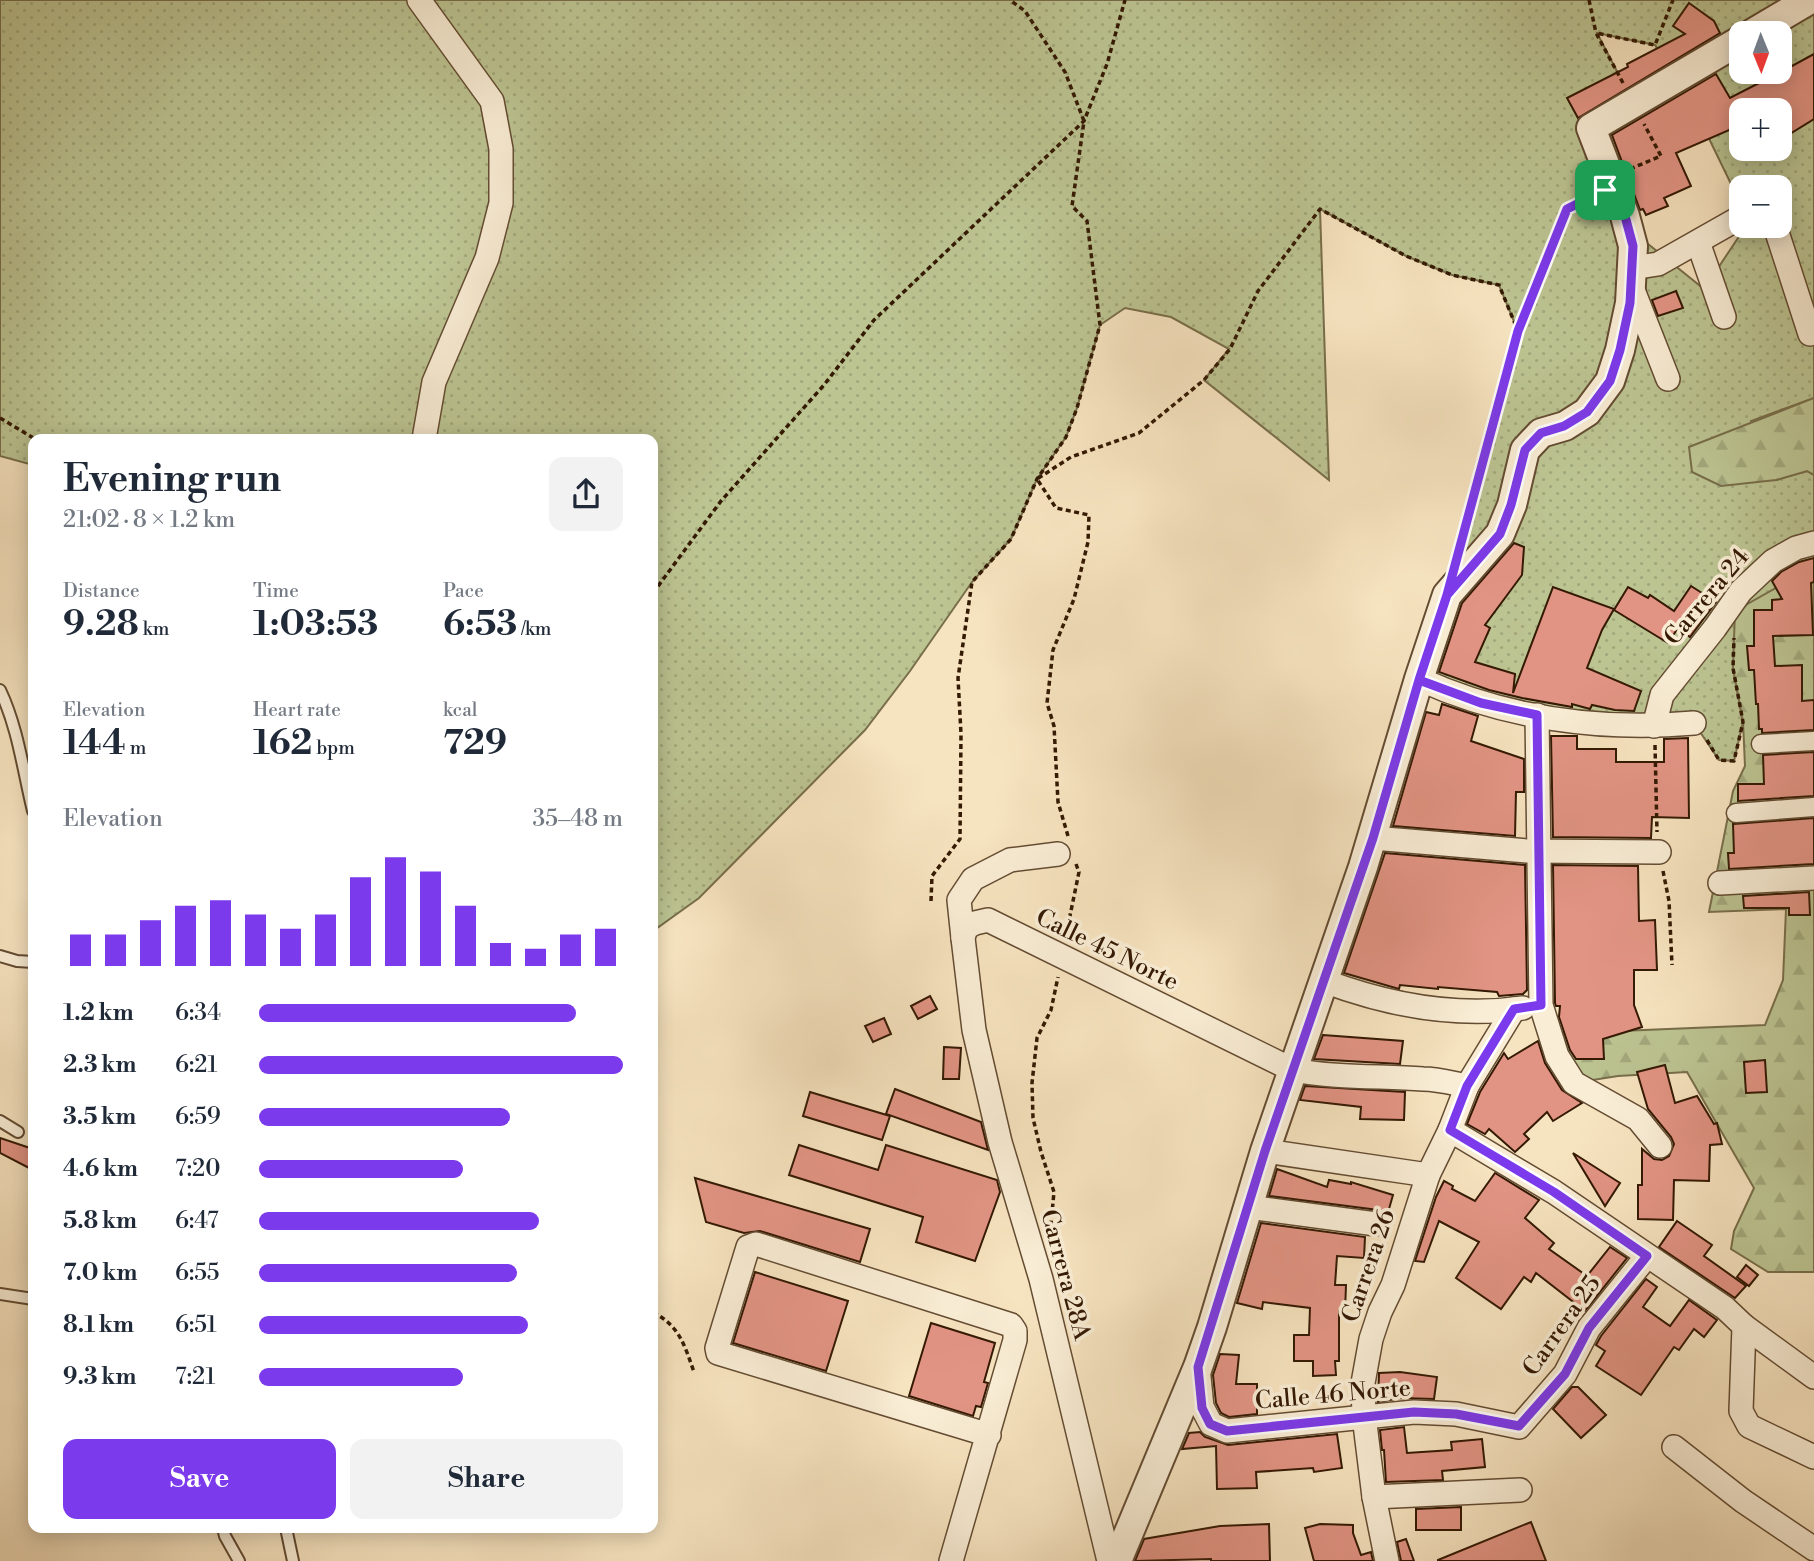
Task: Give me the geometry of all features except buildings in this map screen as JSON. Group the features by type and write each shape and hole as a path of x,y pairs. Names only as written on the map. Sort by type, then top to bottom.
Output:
{"street":[{"path":"419,0 492,101 501,149 501,203 487,258 434,382 425,434"},
{"path":"1773,21 1809,0"},
{"path":"1117,1561 1198,1367 1265,1151 1373,838 1447,595 1500,534 1511,505 1525,450 1541,433 1564,426 1587,412 1610,381 1630,303 1633,246 1625,216 1591,128 1729,47"},
{"path":"1631,277 1729,224"},
{"path":"1779,238 1810,334"},
{"path":"1698,242 1724,317"},
{"path":"1631,277 1668,379"},
{"name":"Carrera 24","path":"1654,726 1662,695 1749,583 1773,561 1796,548 1814,542"},
{"path":"1419,680 1481,703 1537,715 1598,724 1654,726 1694,723"},
{"path":"1537,715 1541,1005 1557,1055 1574,1083 1637,1119 1660,1146"},
{"path":"1761,744 1814,741"},
{"path":"1736,813 1814,807"},
{"path":"1373,838 1539,850 1659,852"},
{"path":"963,938 959,900 972,879 1010,860 1058,853"},
{"path":"1720,883 1814,878"},
{"name":"Calle 45 Norte","path":"963,938 966,928 988,920 1293,1070"},
{"name":"Carrera 28A","path":"963,938 974,1030 1000,1142 1041,1279 1109,1561"},
{"path":"1324,981 1385,1002 1417,1007 1471,1011 1541,1005"},
{"name":"Carrera 26","path":"1387,1561 1374,1497 1364,1416 1363,1383 1371,1339 1393,1285 1428,1175 1467,1086 1514,1009"},
{"path":"1293,1070 1313,1074 1426,1079 1467,1086"},
{"path":"1450,1130 1554,1192 1725,1308 1744,1326 1814,1377"},
{"path":"1265,1151 1428,1175"},
{"path":"1248,1207 1376,1224"},
{"path":"951,1561 989,1435 1015,1340 1015,1331 1011,1325 756,1244 748,1247 716,1348 718,1353 989,1435"},
{"name":"Carrera 25","path":"1519,1426 1565,1374 1589,1328 1647,1256"},
{"path":"1744,1326 1741,1411 1749,1426 1814,1458"},
{"name":"Calle 46 Norte","path":"1198,1367 1202,1408 1210,1424 1227,1431 1414,1412 1456,1414 1519,1426"},
{"path":"1674,1447 1743,1501 1814,1549"},
{"path":"1374,1497 1520,1490"}],"lane":[{"path":"0,690 22,754 28,785"},
{"path":"0,956 28,962"},
{"path":"0,965 17,961"},
{"path":"0,1121 18,1132"},
{"path":"0,1294 28,1298"},
{"path":"224,1533 239,1561"},
{"path":"287,1533 293,1561"}],"path":[{"path":"1010,0 1026,11 1065,72 1084,121"},
{"path":"931,901 932,876 960,839 961,734 958,678 972,582 1011,539 1037,479 1066,437 1077,408 1100,325 1087,221 1072,206 1084,121 1107,64 1125,0"},
{"path":"1589,0 1596,33"},
{"path":"658,586 721,501 824,385 874,320 1084,121"},
{"path":"1457,555 1518,331 1567,209 1605,190 1609,178"},
{"path":"1037,479 1070,457 1139,433 1204,380 1230,349 1258,291 1320,209 1406,256 1452,275 1499,285 1518,331"},
{"path":"0,418 28,435"},
{"path":"1694,723 1719,760 1734,761 1743,722 1734,668 1734,634"},
{"path":"658,1315 668,1321 684,1344 694,1371"}],"green space":[{"path":"0,0 1814,0 1814,398 1751,421 1776,480 1807,471 1814,475 1814,562 1733,668 1743,722 1734,761 1719,760 1694,723 1633,726 1419,679 1447,595 1518,331 1499,285 1452,275 1406,256 1320,209 1329,480 1204,380 1229,349 1171,317 1125,308 1100,325 1077,408 1066,437 1037,479 1011,539 972,582 865,730 699,898 658,927 658,434 28,434 28,464 0,456","holes":["1597,33 1655,45 1700,120 1729,180 1729,175 1792,175 1792,238 1738,238 1704,289 1617,219 1609,179 1661,156"]},
{"path":"1814,398 1814,475 1807,471 1776,480 1721,486 1692,472 1689,447"},
{"path":"1814,562 1814,1272 1768,1272 1731,1249 1734,1231 1754,1188 1687,1072 1618,1076 1574,1083 1548,1034 1765,1025 1783,980 1786,909 1709,912 1733,791 1745,766 1743,722 1733,668 1735,611 1781,585"}],"route":[{"path":"1605,190 1567,209 1518,331 1447,595 1419,680 1373,838 1265,1151 1198,1367 1202,1408 1210,1424 1227,1431 1414,1412 1456,1414 1519,1426 1565,1374 1589,1328 1647,1256 1554,1192 1450,1130 1467,1086 1514,1009 1541,1005 1537,715 1481,703 1419,680 1447,595 1500,534 1511,505 1525,450 1541,433 1564,426 1587,412 1610,381 1630,303 1633,246 1625,216 1609,178 1605,190"}]}
